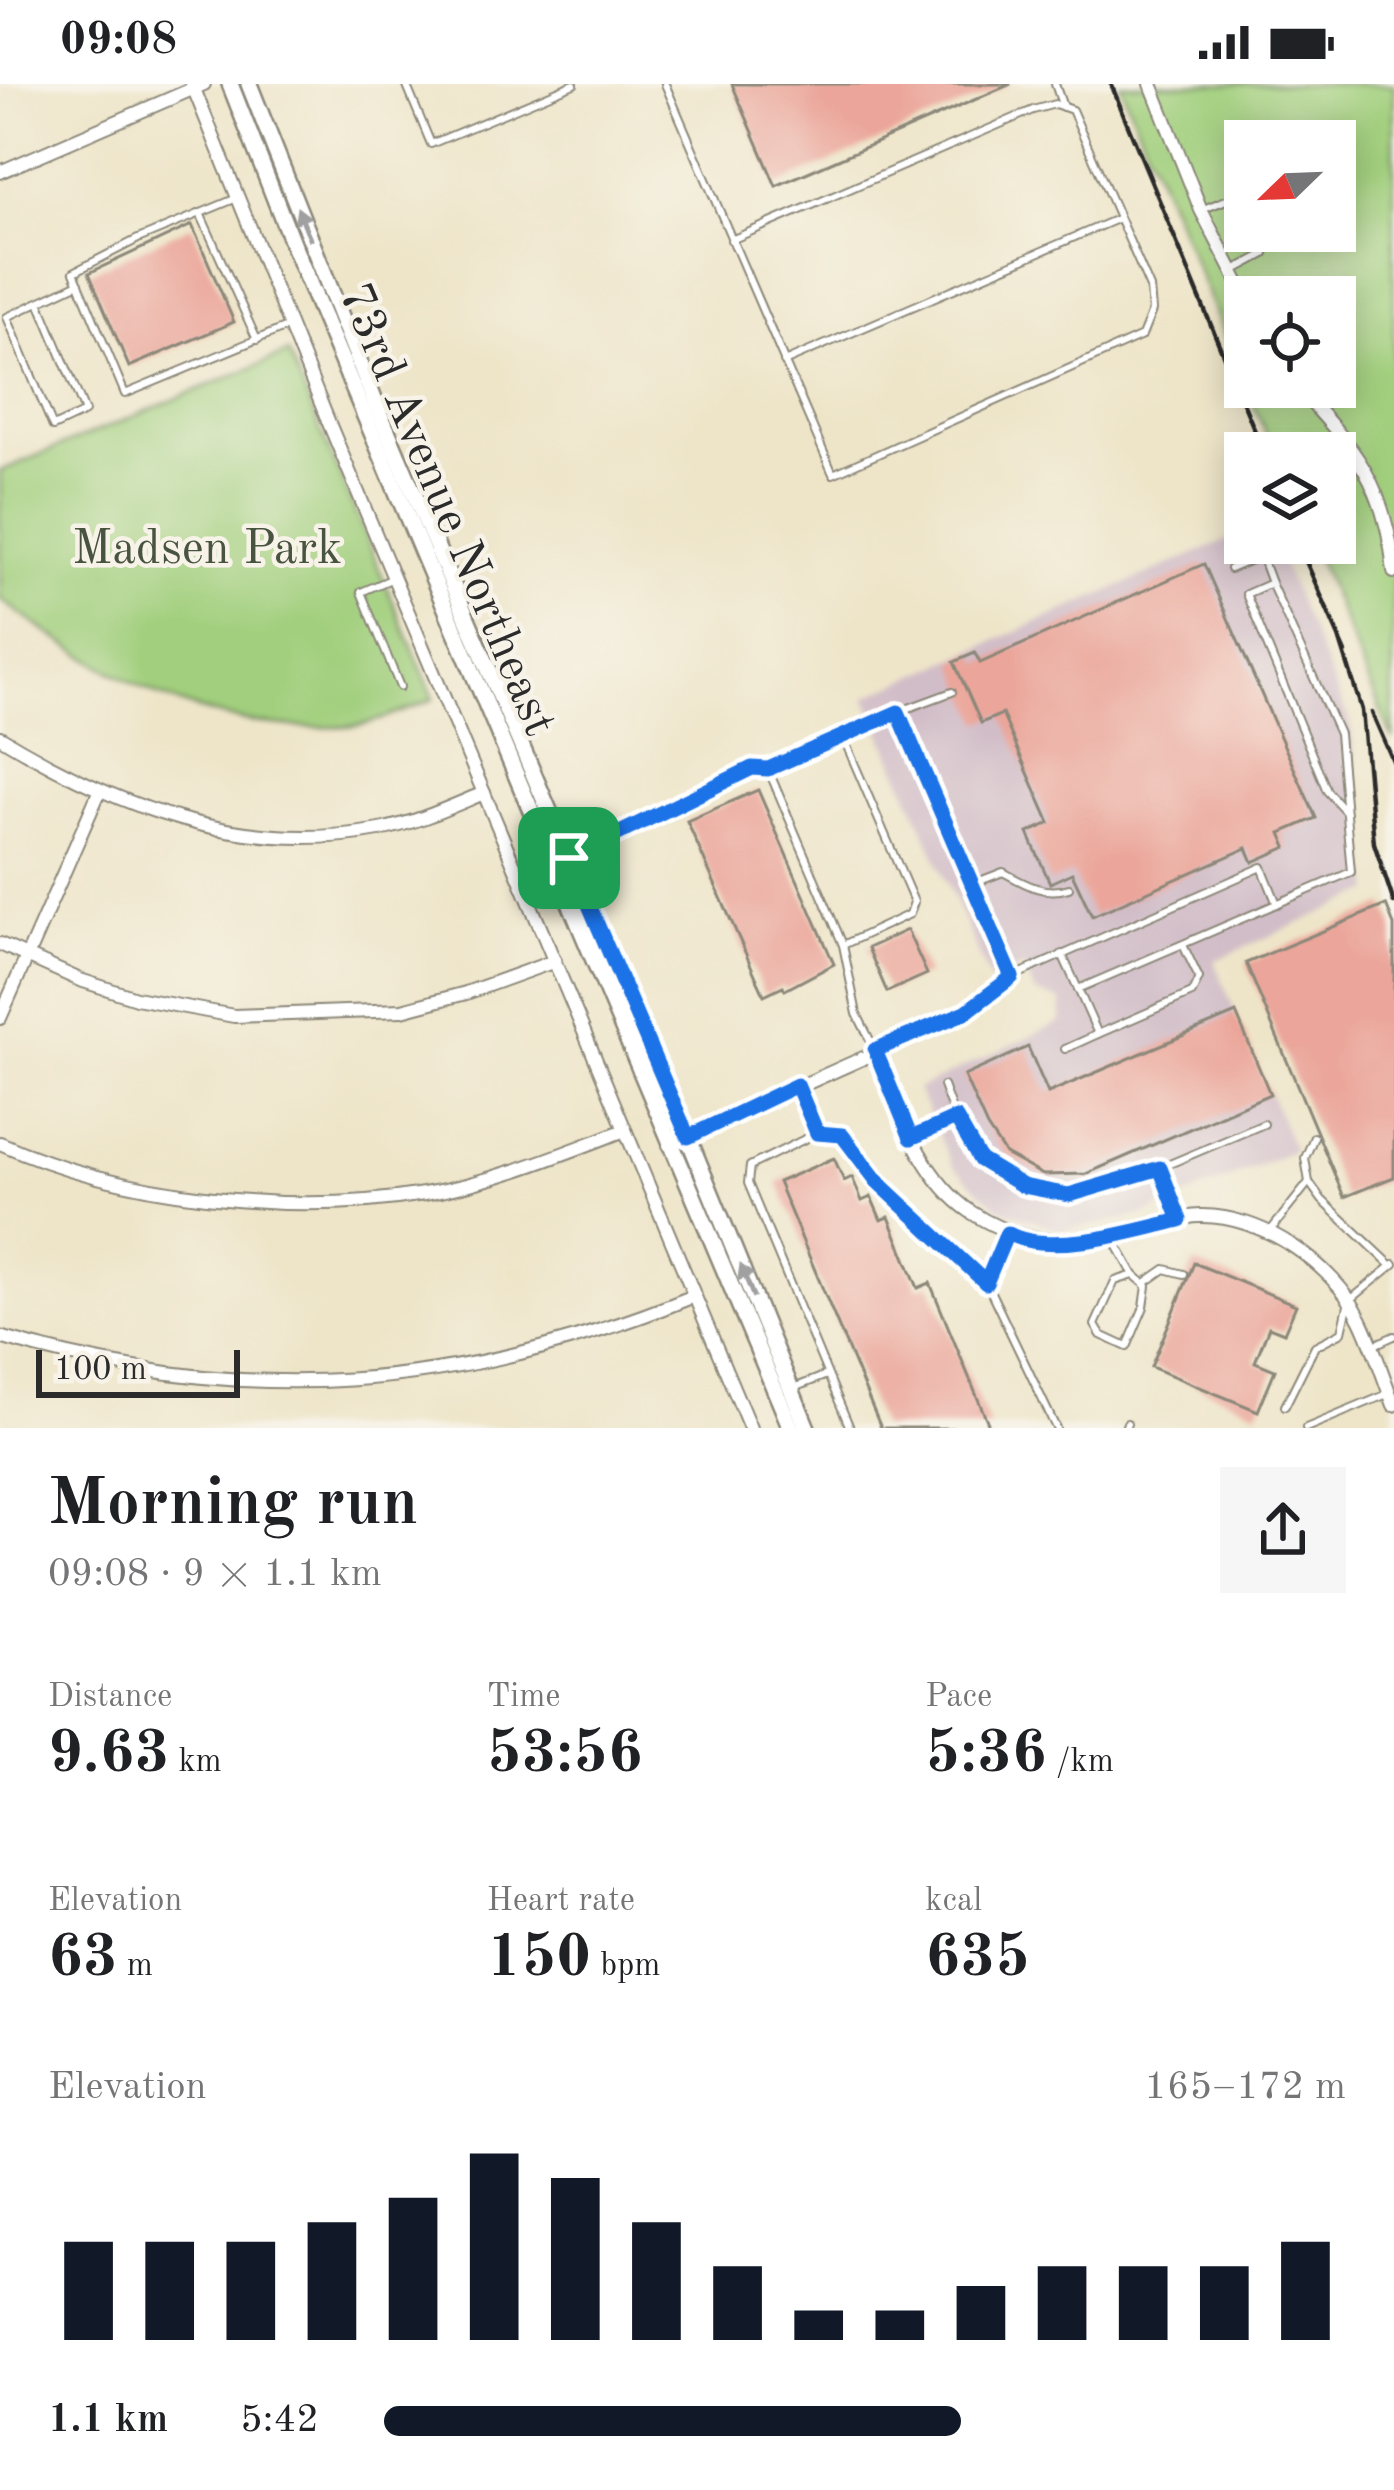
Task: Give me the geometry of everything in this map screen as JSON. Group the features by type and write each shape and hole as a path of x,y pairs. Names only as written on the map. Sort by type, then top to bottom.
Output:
{"street":[{"name":"73rd Avenue Northeast","path":"230,84 669,1145 784,1392 807,1428"},
{"name":"73rd Avenue Northeast","path":"249,84 377,406 688,1137 784,1392 791,1428"},
{"path":"1151,84 1201,211 1236,276"},
{"name":"73rd Avenue Northeast","path":"197,86 236,198 750,1428"},
{"path":"0,172 197,86"},
{"path":"1315,408 1370,476 1382,506 1394,572"},
{"path":"0,737 163,817 265,837 322,838 421,820 484,793"},
{"path":"0,1018 100,790"},
{"path":"0,944 80,980 136,998 195,1011 278,1017 402,1010 555,962"},
{"path":"669,1145 966,1012 1012,977"},
{"path":"875,1050 918,1154 968,1210 1016,1238 1072,1242 1198,1216 1251,1222 1312,1262 1349,1301 1392,1399"},
{"path":"0,1143 99,1177 254,1200 316,1203 425,1194 460,1186 528,1167 625,1130"},
{"path":"0,1337 167,1375 234,1382 339,1381 460,1369 532,1352 694,1296"}],"lane":[{"path":"406,84 431,144 574,84"},
{"path":"665,84 731,241 833,473 1142,336 1152,310 1150,288 1072,110 1054,104 731,241"},
{"path":"1055,84 1064,107"},
{"path":"236,198 74,272 125,394 289,326"},
{"path":"1201,211 1224,201"},
{"path":"200,213 256,340"},
{"path":"784,362 1119,218"},
{"path":"1233,271 1264,252"},
{"path":"39,302 86,412 53,427 7,316 79,283"},
{"path":"1078,989 1351,872 1339,734 1261,556 1230,569"},
{"path":"394,578 361,592 400,687"},
{"path":"1271,584 1246,594 1327,791 1346,812"},
{"path":"569,858 752,768 768,769 952,692"},
{"path":"898,712 1012,977 1262,867 1277,904"},
{"path":"843,737 914,902 910,914 843,945"},
{"path":"768,769 843,945 857,1014 875,1050"},
{"path":"972,884 1003,872 1034,889 1058,892 1070,888"},
{"path":"1066,1048 1192,993 1199,978 1183,945"},
{"path":"1062,954 1098,1034"},
{"path":"797,1085 817,1133"},
{"path":"943,1086 980,1160 1023,1186 1069,1195 1160,1168 1264,1124"},
{"path":"911,1138 956,1118"},
{"path":"850,1428 748,1183 750,1166 817,1133 842,1135 877,1181 986,1283 1056,1428"},
{"path":"1285,1406 1315,1346 1342,1332 1349,1301 1393,1264 1322,1200 1309,1182 1305,1158 1314,1137"},
{"path":"1160,1168 1180,1220"},
{"path":"1268,1233 1309,1182"},
{"path":"986,1283 1007,1233"},
{"path":"1112,1235 1134,1275 1145,1283"},
{"path":"1145,1283 1165,1269 1184,1274"},
{"path":"1134,1275 1115,1281 1095,1325 1101,1335 1127,1347 1144,1307 1145,1283"},
{"path":"1371,1346 1394,1336"},
{"path":"784,1392 827,1375"},
{"path":"1306,1428 1392,1399"}],"shaded area":[{"path":"1224,541 1224,564 1282,564 1351,725 1372,891 1214,961 1294,1151 1140,1216 1063,1230 998,1208 953,1166 917,1089 1061,1022 1062,1001 1035,993 1024,967 990,981 866,697"}],"green space":[{"path":"1120,84 1394,84 1393,740 1320,564 1356,564 1356,432 1265,432 1255,408 1356,408 1356,276 1224,276 1224,334"},
{"name":"Madsen Park","path":"288,353 434,699 356,726 257,723 178,702 105,668 0,599 0,471"}],"building":[{"path":"732,84 1011,84 776,186"},
{"path":"192,225 234,322 129,367 89,273"},
{"path":"1204,564 1316,818 1281,833 1287,847 1253,862 1247,848 1092,916 1072,873 1050,883 1028,833 1050,823 1002,714 981,723 954,662 975,653 980,663"},
{"path":"758,790 834,964 785,990 783,986 764,995 687,821"},
{"path":"1386,905 1394,925 1394,1177 1344,1197 1246,963"},
{"path":"907,930 927,974 887,992 868,948"},
{"path":"1236,1013 1270,1094 1086,1174 1043,1175 1005,1154 964,1076 1028,1047 1048,1093"},
{"path":"834,1158 844,1181 852,1177 862,1201 871,1197 881,1220 889,1217 918,1288 930,1283 990,1428 881,1428 778,1182"},
{"path":"1194,1263 1296,1305 1284,1333 1269,1327 1255,1362 1275,1370 1258,1411 1151,1367"}],"railway":[{"path":"1111,84 1255,432"},
{"path":"1307,564 1346,653"},
{"path":"1340,640 1362,710 1374,843 1394,903"},
{"path":"1372,713 1394,763"}],"route":[{"path":"898,712 1012,977 966,1012 875,1050 911,1138 956,1118 980,1160 1023,1186 1069,1195 1160,1168 1180,1220 1072,1242 1016,1238 1007,1233 986,1283 877,1181 842,1135 817,1133 797,1085 688,1137 569,858 752,768 768,769 898,712"}]}
